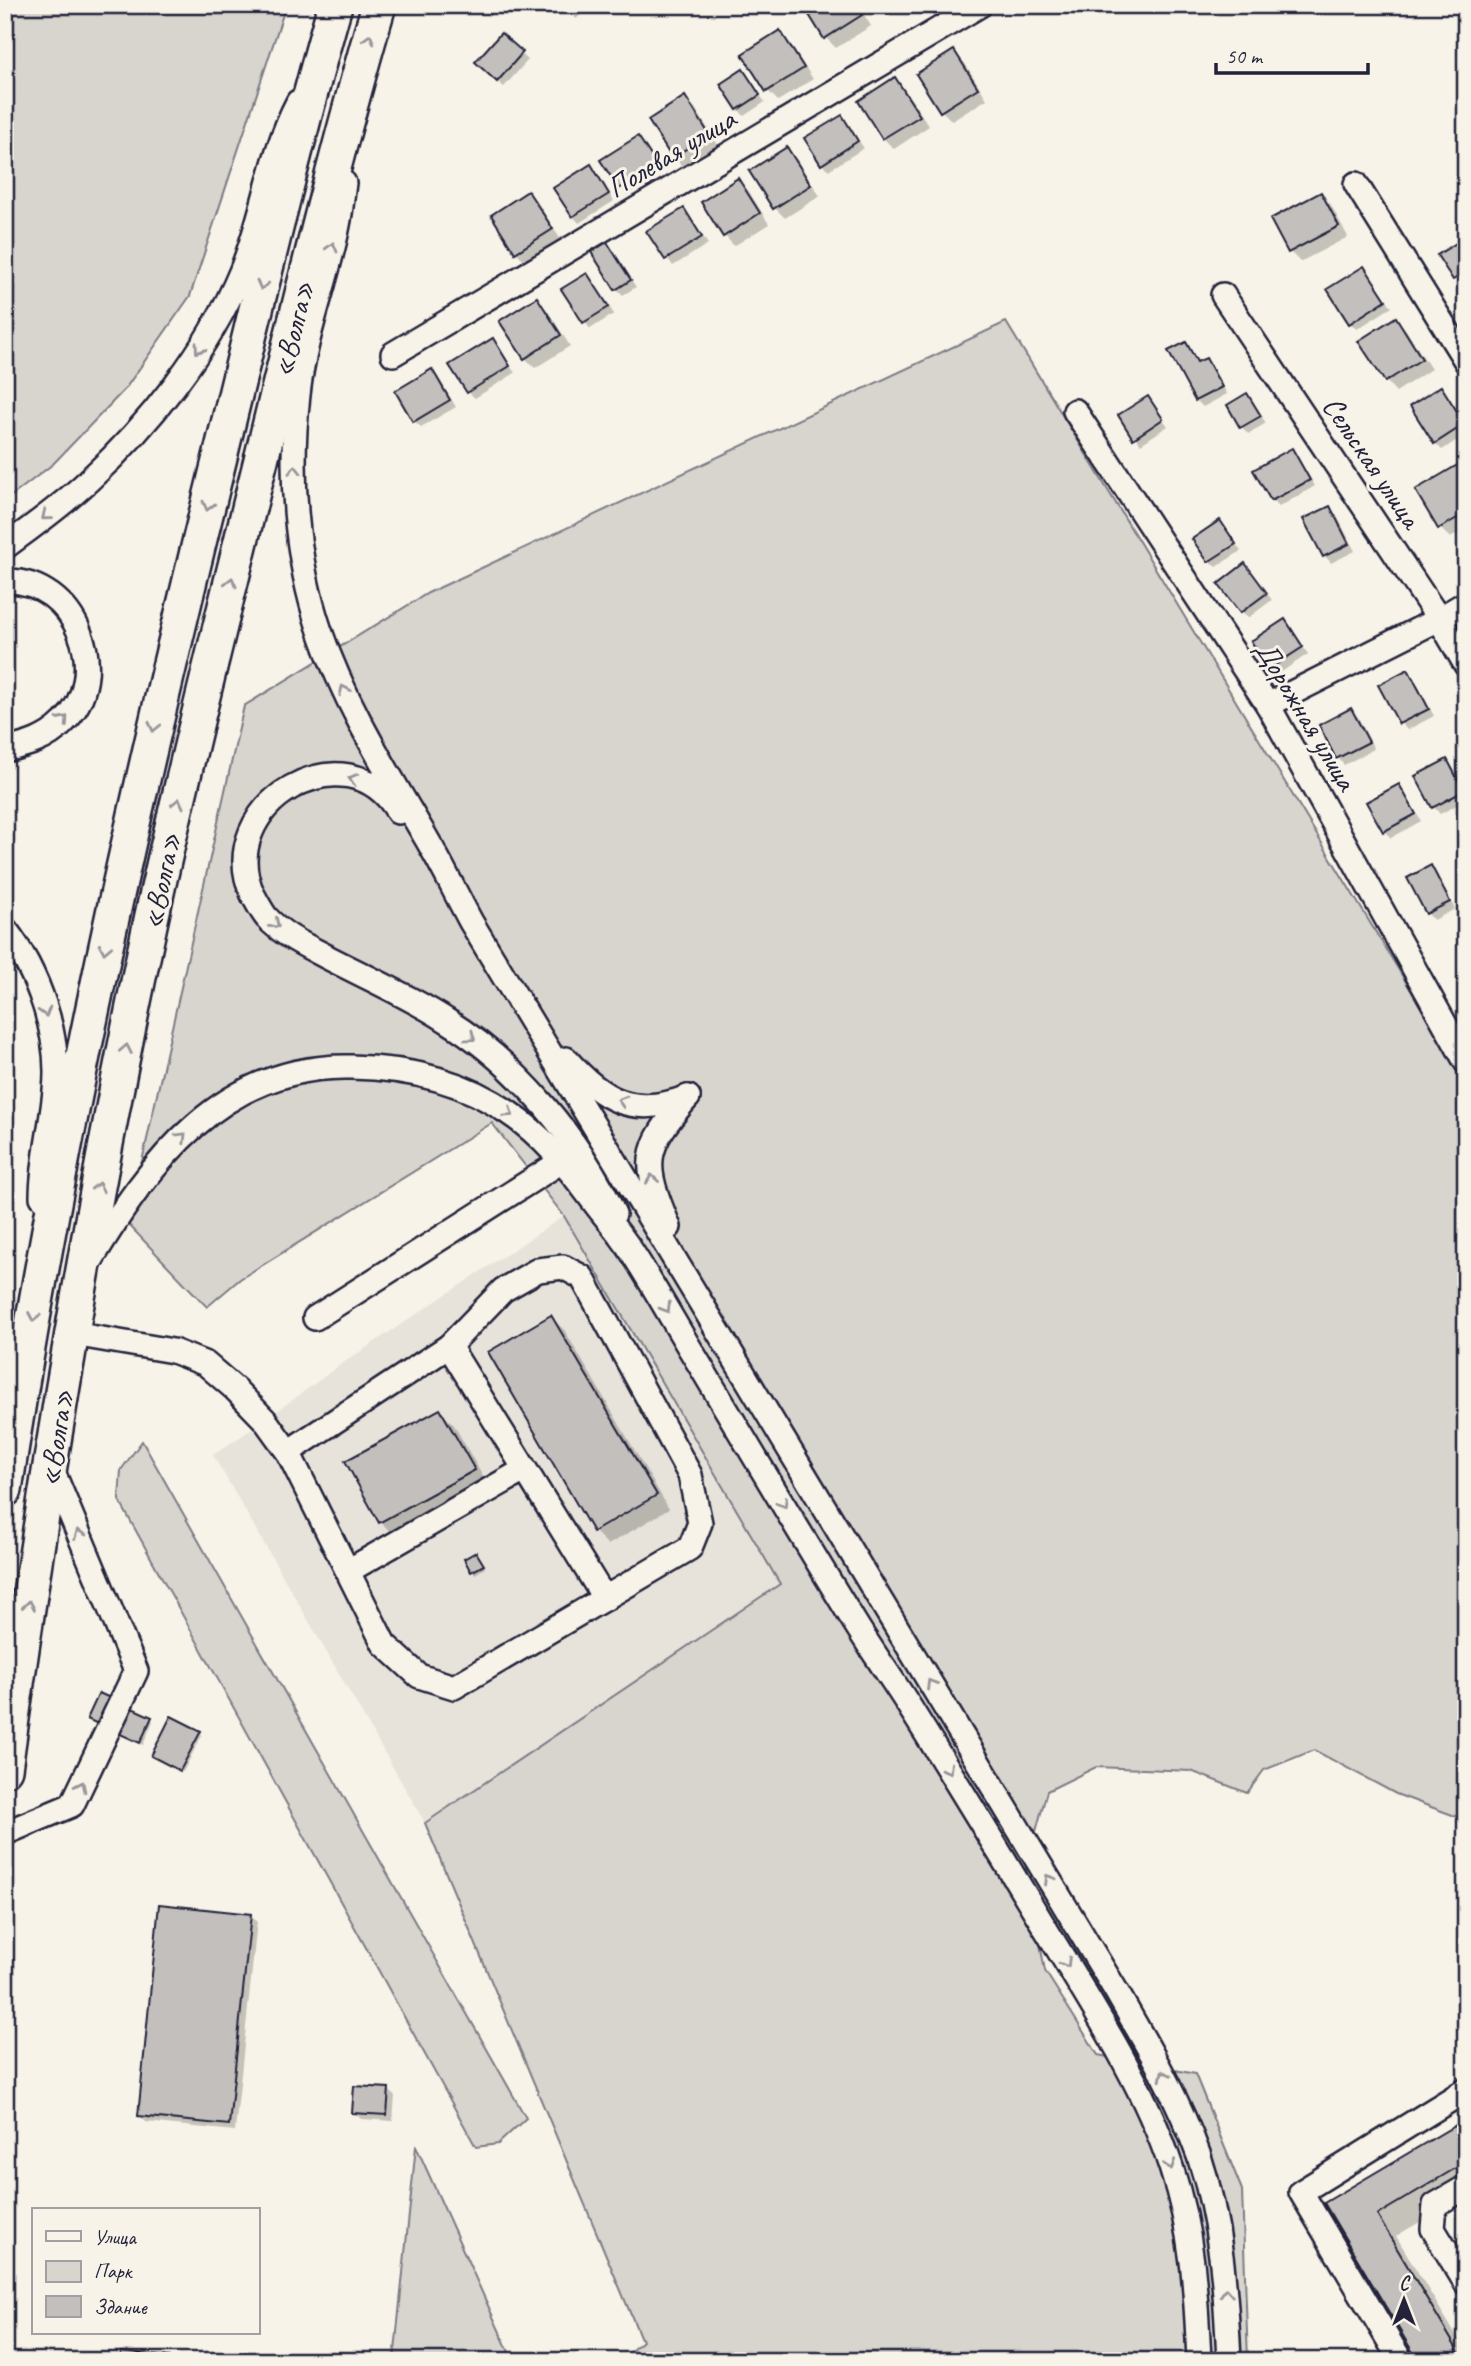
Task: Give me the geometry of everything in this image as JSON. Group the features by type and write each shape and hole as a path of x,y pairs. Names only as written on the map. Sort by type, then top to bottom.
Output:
{"highway":[{"name":"«Волга»","path":"5,1490 42,1271 111,914 158,711 335,5"},
{"name":"«Волга»","path":"5,1769 73,1334 130,1025 176,811 320,219 379,5"}],"street":[{"name":"Полевая улица","path":"393,354 980,5"},
{"path":"5,547 88,481 134,435 208,336 241,274 262,214 284,127 319,62"},
{"path":"359,73 338,225 301,369 295,429 299,537 319,630 346,695 471,922 1101,1965 1164,2075 1199,2157 1215,2218 1225,2278 1229,2361"},
{"path":"1356,184 1466,361"},
{"name":"Сельская улица","path":"1223,295 1439,620 1466,665"},
{"name":"Дорожная улица","path":"1075,411 1268,705 1466,1062"},
{"path":"5,580 35,585 69,612 85,648 86,664 84,683 76,705 65,722 30,745 5,750"},
{"path":"1268,705 1439,620 1466,603"},
{"path":"471,922 420,849 394,805 375,786 353,777 331,775 306,779 281,792 264,809 252,829 246,850 247,871 252,894 266,917 290,937 446,1020 482,1045 515,1075 553,1117 600,1183 631,1250 859,1629 1089,2000 1138,2087 1171,2166 1187,2226 1196,2281 1199,2361"},
{"path":"5,929 24,956 37,984 47,1013 55,1058 56,1088 42,1180 42,1271"},
{"path":"525,1012 586,1082 605,1096 626,1104 648,1106 668,1105 688,1097 657,1137 651,1155 650,1173 653,1191 705,1310"},
{"path":"85,1271 114,1222 178,1140 202,1118 231,1098 258,1085 293,1073 329,1067 421,1073 472,1092 506,1111 534,1132 562,1161 631,1250"},
{"path":"315,1318 562,1161"},
{"path":"73,1334 173,1351 206,1364 235,1389 265,1420 288,1452 384,1644 419,1676 454,1687 690,1548 700,1523 690,1475 582,1278 563,1267 538,1270 502,1290 449,1346 288,1452"},
{"path":"449,1346 605,1599"},
{"path":"5,1452 17,1411"},
{"path":"5,1833 72,1805 136,1671 51,1466"},
{"path":"348,1571 524,1470"},
{"path":"1401,2361 1301,2192 1466,2090"},
{"path":"1466,2187 1435,2205 1433,2229 1466,2283"}],"shaded area":[{"path":"564,1216 780,1584 425,1823 213,1455 340,1365"}],"green space":[{"path":"5,5 286,5 190,296 125,389 53,464 5,501"},
{"path":"1006,322 1466,1081 1466,1820 1396,1794 1314,1750 1264,1770 1247,1793 1191,1771 1096,1767 1047,1791 1026,1868 1045,1971 1098,2055 1195,2074 1242,2190 1248,2361 620,2361 642,2341 425,1823 780,1584 564,1216 492,1123 240,1279 207,1307 128,1224 244,706 428,593"},
{"path":"142,1441 526,2118 498,2144 476,2147 119,1500 121,1470"},
{"path":"416,2146 513,2361 394,2361"}],"building":[{"path":"803,5 856,5 862,15 824,39"},
{"path":"780,30 804,68 766,92 742,54"},
{"path":"501,33 523,52 497,82 475,62"},
{"path":"954,50 978,88 940,112 916,74"},
{"path":"743,69 760,95 737,110 720,84"},
{"path":"895,77 920,116 882,139 858,101"},
{"path":"685,96 709,134 672,158 648,120"},
{"path":"842,115 858,141 821,165 804,138"},
{"path":"638,136 657,165 619,189 600,160"},
{"path":"787,147 811,185 773,209 749,171"},
{"path":"591,164 609,194 572,217 553,188"},
{"path":"738,178 760,213 723,237 701,202"},
{"path":"528,191 553,229 515,253 491,215"},
{"path":"1321,192 1339,226 1288,253 1270,219"},
{"path":"684,208 702,237 665,260 646,231"},
{"path":"1466,237 1466,272 1453,280 1437,255"},
{"path":"607,242 631,280 615,290 591,252"},
{"path":"1364,266 1386,300 1349,324 1327,289"},
{"path":"587,273 609,307 583,323 561,289"},
{"path":"537,297 561,335 524,359 499,321"},
{"path":"1396,317 1422,359 1385,382 1358,341"},
{"path":"493,338 510,366 467,393 449,365"},
{"path":"1186,342 1197,362 1206,358 1222,387 1195,401 1168,351"},
{"path":"432,369 450,400 413,422 395,391"},
{"path":"1441,386 1465,424 1434,444 1410,406"},
{"path":"1247,393 1261,416 1240,428 1227,405"},
{"path":"1148,396 1163,419 1133,439 1118,415"},
{"path":"1292,448 1310,480 1271,501 1253,470"},
{"path":"1466,460 1466,513 1438,529 1415,490"},
{"path":"1330,506 1349,544 1323,557 1303,519"},
{"path":"1220,520 1236,544 1208,562 1192,539"},
{"path":"1245,563 1267,593 1240,613 1218,584"},
{"path":"1285,619 1303,647 1269,669 1251,641"},
{"path":"1408,669 1429,709 1399,724 1378,685"},
{"path":"1351,708 1369,742 1336,759 1319,725"},
{"path":"1447,759 1464,791 1432,808 1415,776"},
{"path":"1399,784 1416,814 1383,832 1366,802"},
{"path":"1431,865 1450,902 1426,914 1407,878"},
{"path":"551,1315 657,1495 593,1532 488,1352"},
{"path":"440,1409 475,1470 379,1523 345,1461"},
{"path":"476,1552 484,1565 471,1572 464,1559"},
{"path":"99,1693 152,1717 140,1743 87,1719"},
{"path":"171,1716 201,1731 180,1771 151,1756"},
{"path":"159,1904 251,1914 229,2125 138,2116"},
{"path":"354,2086 389,2088 387,2115 352,2113"},
{"path":"1466,2119 1466,2162 1377,2215 1464,2361 1418,2361 1324,2203"},
{"path":"121,2352 170,2357 170,2361 120,2361"}]}
